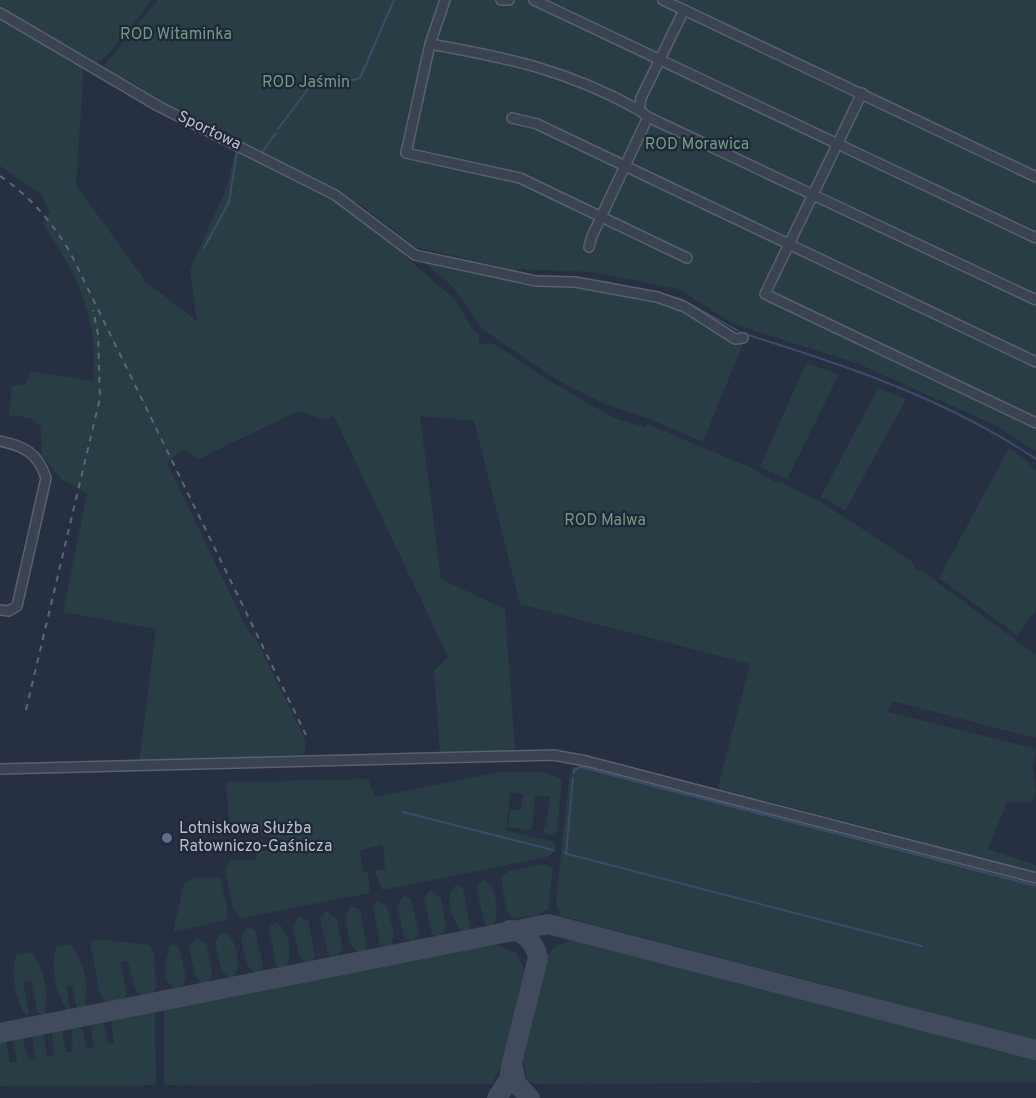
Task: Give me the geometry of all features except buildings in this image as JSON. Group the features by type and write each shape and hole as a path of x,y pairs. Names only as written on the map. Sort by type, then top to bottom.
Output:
{"street":[{"path":"445,0 430,44 406,153 520,178 687,258"},
{"path":"501,0 509,0"},
{"path":"534,0 1036,238"},
{"path":"663,0 1036,177"},
{"path":"639,110 684,10"},
{"name":"Sportowa","path":"0,13 158,106 335,195 415,255 536,281 575,282 657,297 685,307 735,339 743,339"},
{"path":"430,44 519,61 566,75 639,110 648,117 1036,300"},
{"path":"862,93 765,294 1036,423"},
{"path":"589,247 648,117"},
{"path":"512,118 537,124 1036,362"},
{"path":"0,441 29,450 39,459 46,478 16,606 9,611 0,610"},
{"path":"0,769 553,755 586,761 1036,878"}],"green space":[{"path":"0,0 152,0 110,52 96,64 0,9"},
{"name":"ROD Morawica","path":"158,0 1036,0 1036,452 997,426 859,364 734,324 678,289 592,272 508,269 416,247 362,206 204,122 156,100 155,95 149,95 135,84 132,86 102,68"},
{"name":"ROD Malwa","path":"0,19 84,66 76,185 146,282 197,321 190,269 227,187 236,147 261,164 269,165 355,212 455,300 474,332 479,334 479,344 495,344 553,383 614,418 645,427 647,424 754,469 777,483 780,482 821,502 914,563 914,569 922,571 1036,655 1036,738 892,701 888,712 1036,749 1033,769 1036,791 1032,802 1007,802 988,849 1036,865 1036,872 718,788 750,664 520,604 474,421 420,416 441,579 505,609 515,751 440,754 434,671 448,657 334,416 324,420 298,411 199,459 183,449 167,463 249,633 255,637 306,741 304,755 139,762 156,629 63,612 87,494 61,479 42,455 41,427 31,418 9,415 12,386 26,384 30,371 93,381 94,358 89,317 83,298 66,260 42,223 50,213 41,194 0,166"},
{"path":"430,259 667,305 687,314 724,337 744,341 703,442 650,419 605,404 559,381 482,329 453,287 426,264"},
{"path":"806,363 839,374 787,479 760,467"},
{"path":"878,388 906,399 845,511 821,497"},
{"path":"1009,448 1036,471 1036,610 1017,635 939,578"},
{"path":"579,765 1036,884 1036,1040 561,916 556,902 569,779 572,768"},
{"path":"499,772 544,772 562,779 557,831 552,835 544,833 543,826 546,826 550,797 535,795 532,828 529,831 508,827 511,809 521,810 523,794 510,792 506,831 552,841 555,844 555,852 547,857 382,890 375,871 385,869 383,844 359,851 364,873 368,872 370,893 241,918 233,909 225,869 230,860 256,860 256,851 308,850 229,823 226,782 368,779 375,797"},
{"path":"544,864 553,868 548,909 538,915 512,918 506,910 501,877 509,871"},
{"path":"220,877 228,911 226,920 173,932 184,884 192,878"},
{"path":"484,880 494,893 497,906 494,923 489,926 485,924 476,886"},
{"path":"457,885 463,888 470,925 468,930 461,931 450,907 450,894"},
{"path":"431,890 441,898 446,924 444,932 438,936 432,934 424,897"},
{"path":"404,896 411,899 419,935 412,942 404,936 397,906"},
{"path":"378,901 387,906 394,934 390,946 385,947 380,944 373,906"},
{"path":"351,906 360,909 367,946 364,951 358,953 351,945 345,916"},
{"path":"327,911 337,919 342,948 338,956 333,958 328,954 320,918"},
{"path":"299,917 308,920 315,956 312,962 306,963 299,955 293,927"},
{"path":"275,922 284,929 289,949 286,967 281,968 276,965 269,927"},
{"path":"248,927 255,930 263,967 260,972 255,973 247,965 241,937"},
{"path":"221,933 230,936 235,947 237,967 234,977 229,978 221,970 215,942"},
{"path":"197,937 207,945 212,974 209,983 203,984 196,977 189,948"},
{"path":"96,939 149,945 154,952 156,989 142,997 135,989 128,961 121,962 127,994 121,1000 108,1003 100,994 90,942"},
{"path":"578,939 1036,1060 1036,1082 534,1084 527,1079 521,1050 545,958 557,945"},
{"path":"493,943 516,953 527,975 506,1056 492,1084 164,1085 164,1008"},
{"path":"71,944 85,975 86,1000 84,1008 80,1009 77,1007 72,986 66,987 70,1008 68,1011 57,989 54,963 56,947"},
{"path":"172,944 179,947 186,978 183,986 177,988 168,982 165,972 169,948"},
{"path":"31,952 36,958 45,982 46,1008 44,1015 37,1012 31,980 23,982 29,1012 27,1017 17,996 14,962 16,955"},
{"path":"155,1010 156,1085 0,1086 0,1041 6,1042 10,1063 17,1061 13,1040 22,1037 29,1059 36,1059 32,1037 41,1033 47,1056 54,1055 52,1031 62,1031 66,1052 73,1051 71,1027 76,1026 83,1031 87,1049 94,1048 91,1030 97,1022 104,1024 108,1044 114,1043 111,1019"}],"waterway":[{"path":"278,129 311,85 322,81 348,81 360,78 394,0"},
{"path":"261,154 276,133"},
{"path":"204,248 229,202 237,150"},
{"path":"606,282 681,299 742,333"},
{"path":"748,335 896,386 968,419 1036,459"},
{"path":"574,773 574,770 581,767 1036,886"},
{"path":"566,854 573,778"},
{"path":"403,812 553,850"},
{"path":"564,853 922,946"}],"taxiway":[{"path":"0,1033 548,924 1036,1050"},
{"path":"509,930 524,935 534,947 538,958 512,1062"},
{"path":"497,1098 509,1079 512,1062 516,1083 530,1098"}],"railway":[{"path":"0,176 39,210 70,252 306,735"},
{"path":"26,710 100,398 98,334 93,310"}],"place":[{"name":"Lotniskowa Służba Ratowniczo-Gaśnicza","path":"167,838"}],"park label":[{"name":"ROD Witaminka","path":"176,35"},
{"name":"ROD Jaśmin","path":"306,83"}]}
